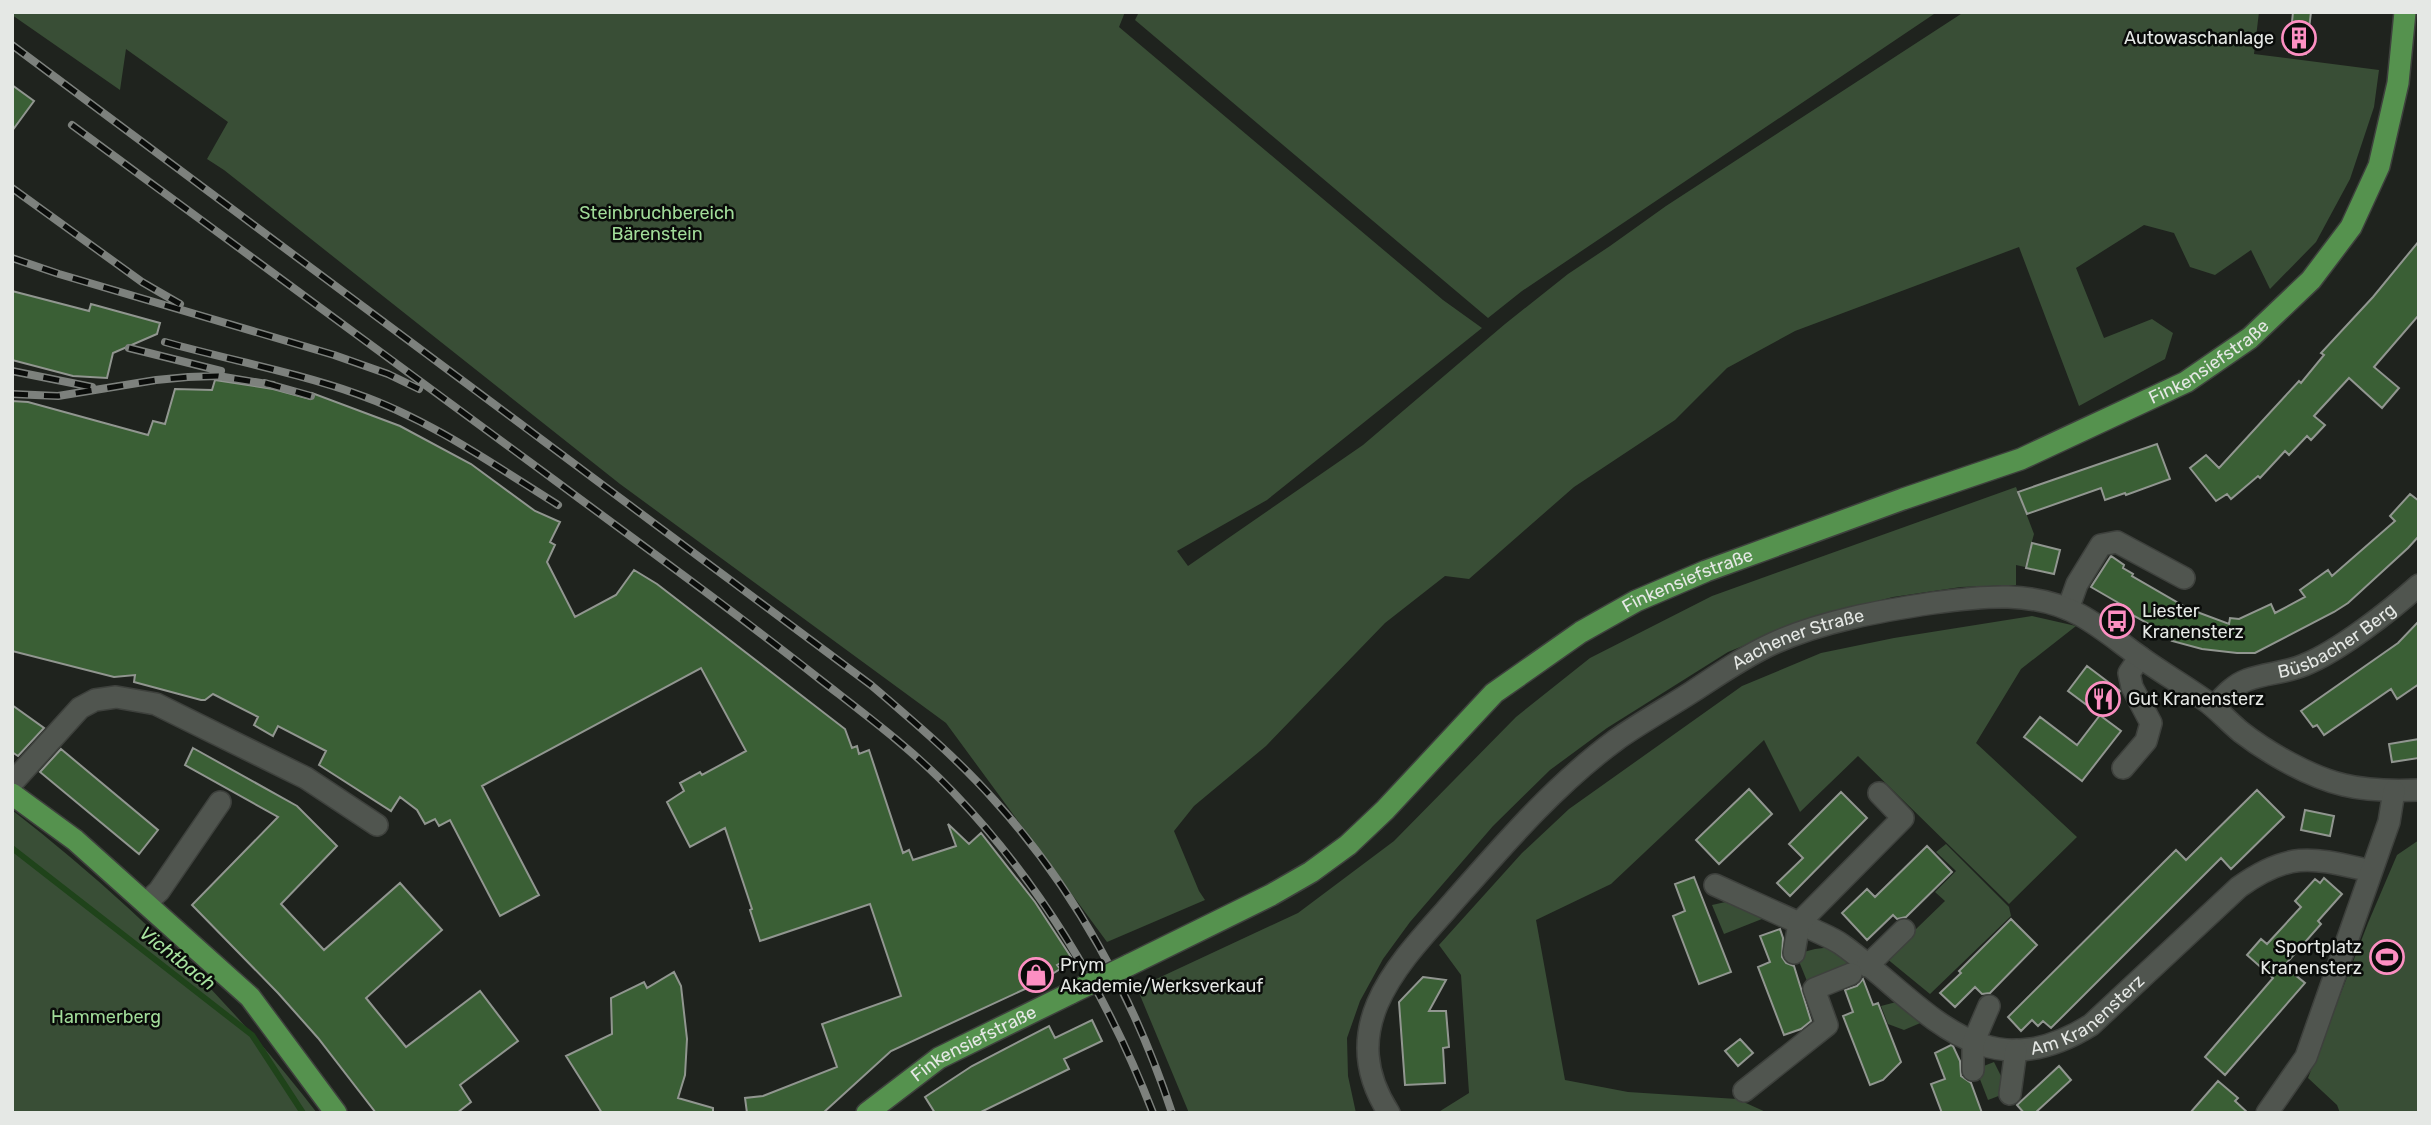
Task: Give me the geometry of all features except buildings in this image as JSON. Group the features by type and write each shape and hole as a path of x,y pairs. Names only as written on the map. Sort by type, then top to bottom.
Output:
{"main road":[{"name":"Finkensiefstraße","path":"867,1113 939,1058 1272,895 1311,872 1348,845 1385,810 1494,694 1581,632 1636,601 1706,571 1902,499 2021,459 2186,382 2250,338 2311,280 2351,227 2379,166 2398,83 2405,12"},
{"path":"12,794 75,840 250,997 336,1113"}],"street":[{"path":"2068,609 2077,584 2101,545 2117,542 2184,578"},
{"name":"Büsbacher Berg","path":"2214,707 2230,690 2246,680 2304,665 2346,641 2419,585"},
{"name":"Aachener Straße","path":"1389,1113 1372,1076 1367,1048 1375,1005 1396,968 1500,849 1551,795 1616,740 1753,654 1773,643 1817,627 1894,609 1993,597 2038,598 2082,615 2214,707 2243,733 2293,765 2343,785 2394,791 2419,790"},
{"path":"2123,768 2146,741 2151,723 2132,687 2129,673 2140,657"},
{"path":"12,783 79,708 95,700 116,697 156,704 293,772 377,825"},
{"path":"2267,1113 2305,1057 2389,822 2394,791"},
{"path":"1794,953 1799,923 1903,818 1879,793"},
{"path":"145,904 159,891 220,802"},
{"name":"Am Kranensterz","path":"1715,885 1840,943 1859,970 1973,1043 2015,1050 2033,1049 2067,1040 2091,1025 2239,887 2263,869 2289,861 2322,860 2371,871"},
{"path":"1744,1091 1827,1025 1814,989 1859,970 1904,930"},
{"path":"1973,1070 1973,1043 1989,1006"},
{"path":"2010,1094 2015,1050"}],"green space":[{"name":"Steinbruchbereich Bärenstein","path":"12,12 1125,12 1119,27 1443,300 1482,328 1267,500 1177,551 1188,566 1363,445 1568,274 1666,206 1964,12 2259,12 2254,54 2379,70 2374,107 2350,179 2316,242 2270,289 2251,250 2215,275 2190,267 2174,233 2144,225 2076,268 2104,338 2152,319 2173,333 2165,359 2079,406 2019,247 1795,331 1727,368 1675,420 1574,487 1469,579 1445,576 1385,623 1266,746 1194,806 1174,831 1205,900 1107,942 946,723 620,484 207,159 228,122 126,49 120,90 12,15"},
{"path":"1139,12 1937,12 1522,291 1488,318 1135,20"},
{"path":"2016,487 2034,534 2025,567 2016,565 2016,585 1961,587 1893,597 1815,617 1728,652 1607,728 1550,770 1493,826 1410,922 1383,959 1360,1001 1347,1038 1348,1076 1356,1113 1189,1113 1137,988 1298,913 1394,841 1516,717 1590,658 1712,596"},
{"path":"2032,616 2076,626 2021,669 1976,743 2077,837 2009,904 1858,756 1800,812 1764,740 1611,884 1536,920 1565,1080 1628,1092 1737,1099 1768,1113 1437,1113 1469,1093 1461,975 1439,945 1522,853 1569,809 1742,686 1821,653 1894,638"},
{"name":"Hammerberg","path":"12,810 95,878 174,952 249,1030 317,1113 12,1113"},
{"name":"Sportplatz Kranensterz","path":"2419,840 2419,1113 2340,1113 2337,1105 2308,1078 2397,855"},
{"path":"1946,844 2009,907 2011,916 1930,994 1886,958 1945,901 1935,892 1956,871 1936,852"},
{"path":"1730,901 1767,917 1724,934 1712,905"},
{"path":"1832,947 1858,967 1809,986 1796,954"},
{"path":"1900,1001 1925,1021 1904,1030 1888,1024 1881,1006"},
{"path":"1994,1062 2009,1092 1988,1100 1976,1069"}],"waterway":[{"name":"Vichtbach","path":"12,848 252,1035 303,1113"}],"railway":[{"path":"12,45 871,685 935,741 981,785 1024,835 1076,909 1121,988 1140,1029 1172,1113"},
{"path":"72,125 722,604 873,720 922,762 985,827 1015,864 1069,942 1115,1026 1153,1113"},
{"path":"12,188 142,282 180,304"},
{"path":"12,258 334,355 388,374 419,389"},
{"path":"165,342 310,379 384,404 460,444 558,505"},
{"path":"129,348 221,371"},
{"path":"12,371 92,387"},
{"path":"12,394 58,396 188,377 218,376 273,385"},
{"path":"265,383 311,396"}],"place":[{"name":"Autowaschanlage","path":"2299,38"},
{"name":"Liester Kranensterz","path":"2117,621"},
{"name":"Gut Kranensterz","path":"2103,699"},
{"name":"Sportplatz Kranensterz","path":"2387,957"},
{"name":"Prym Akademie/Werksverkauf","path":"1036,975"}]}
